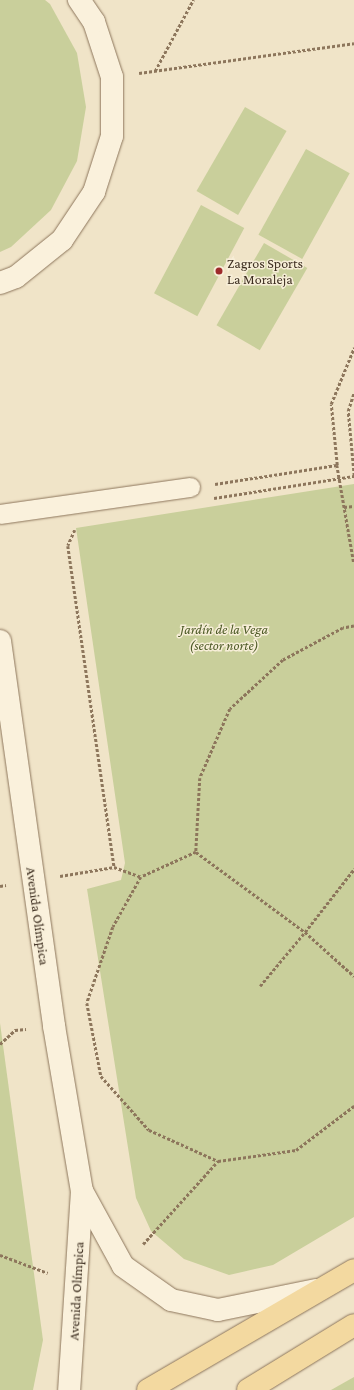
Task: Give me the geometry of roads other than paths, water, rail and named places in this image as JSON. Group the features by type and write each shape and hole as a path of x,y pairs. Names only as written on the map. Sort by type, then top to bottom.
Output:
{"main road":[{"path":"148,1390 354,1270"},
{"path":"248,1390 354,1324"}],"street":[{"path":"0,299 8,280 62,240 94,192 112,136 112,77 94,22 79,0"},
{"name":"Avenida Olímpica","path":"0,641 32,881 82,1191 69,1390"},
{"name":"Avenida Olímpica","path":"82,1191 123,1266 171,1300 218,1310 324,1288"}],"lane":[{"path":"0,514 197,493"}],"place":[{"name":"Zagros Sports La Moraleja","path":"219,271"}],"park label":[{"name":"Jardín de la Vega (sector norte)","path":"224,638"}]}
